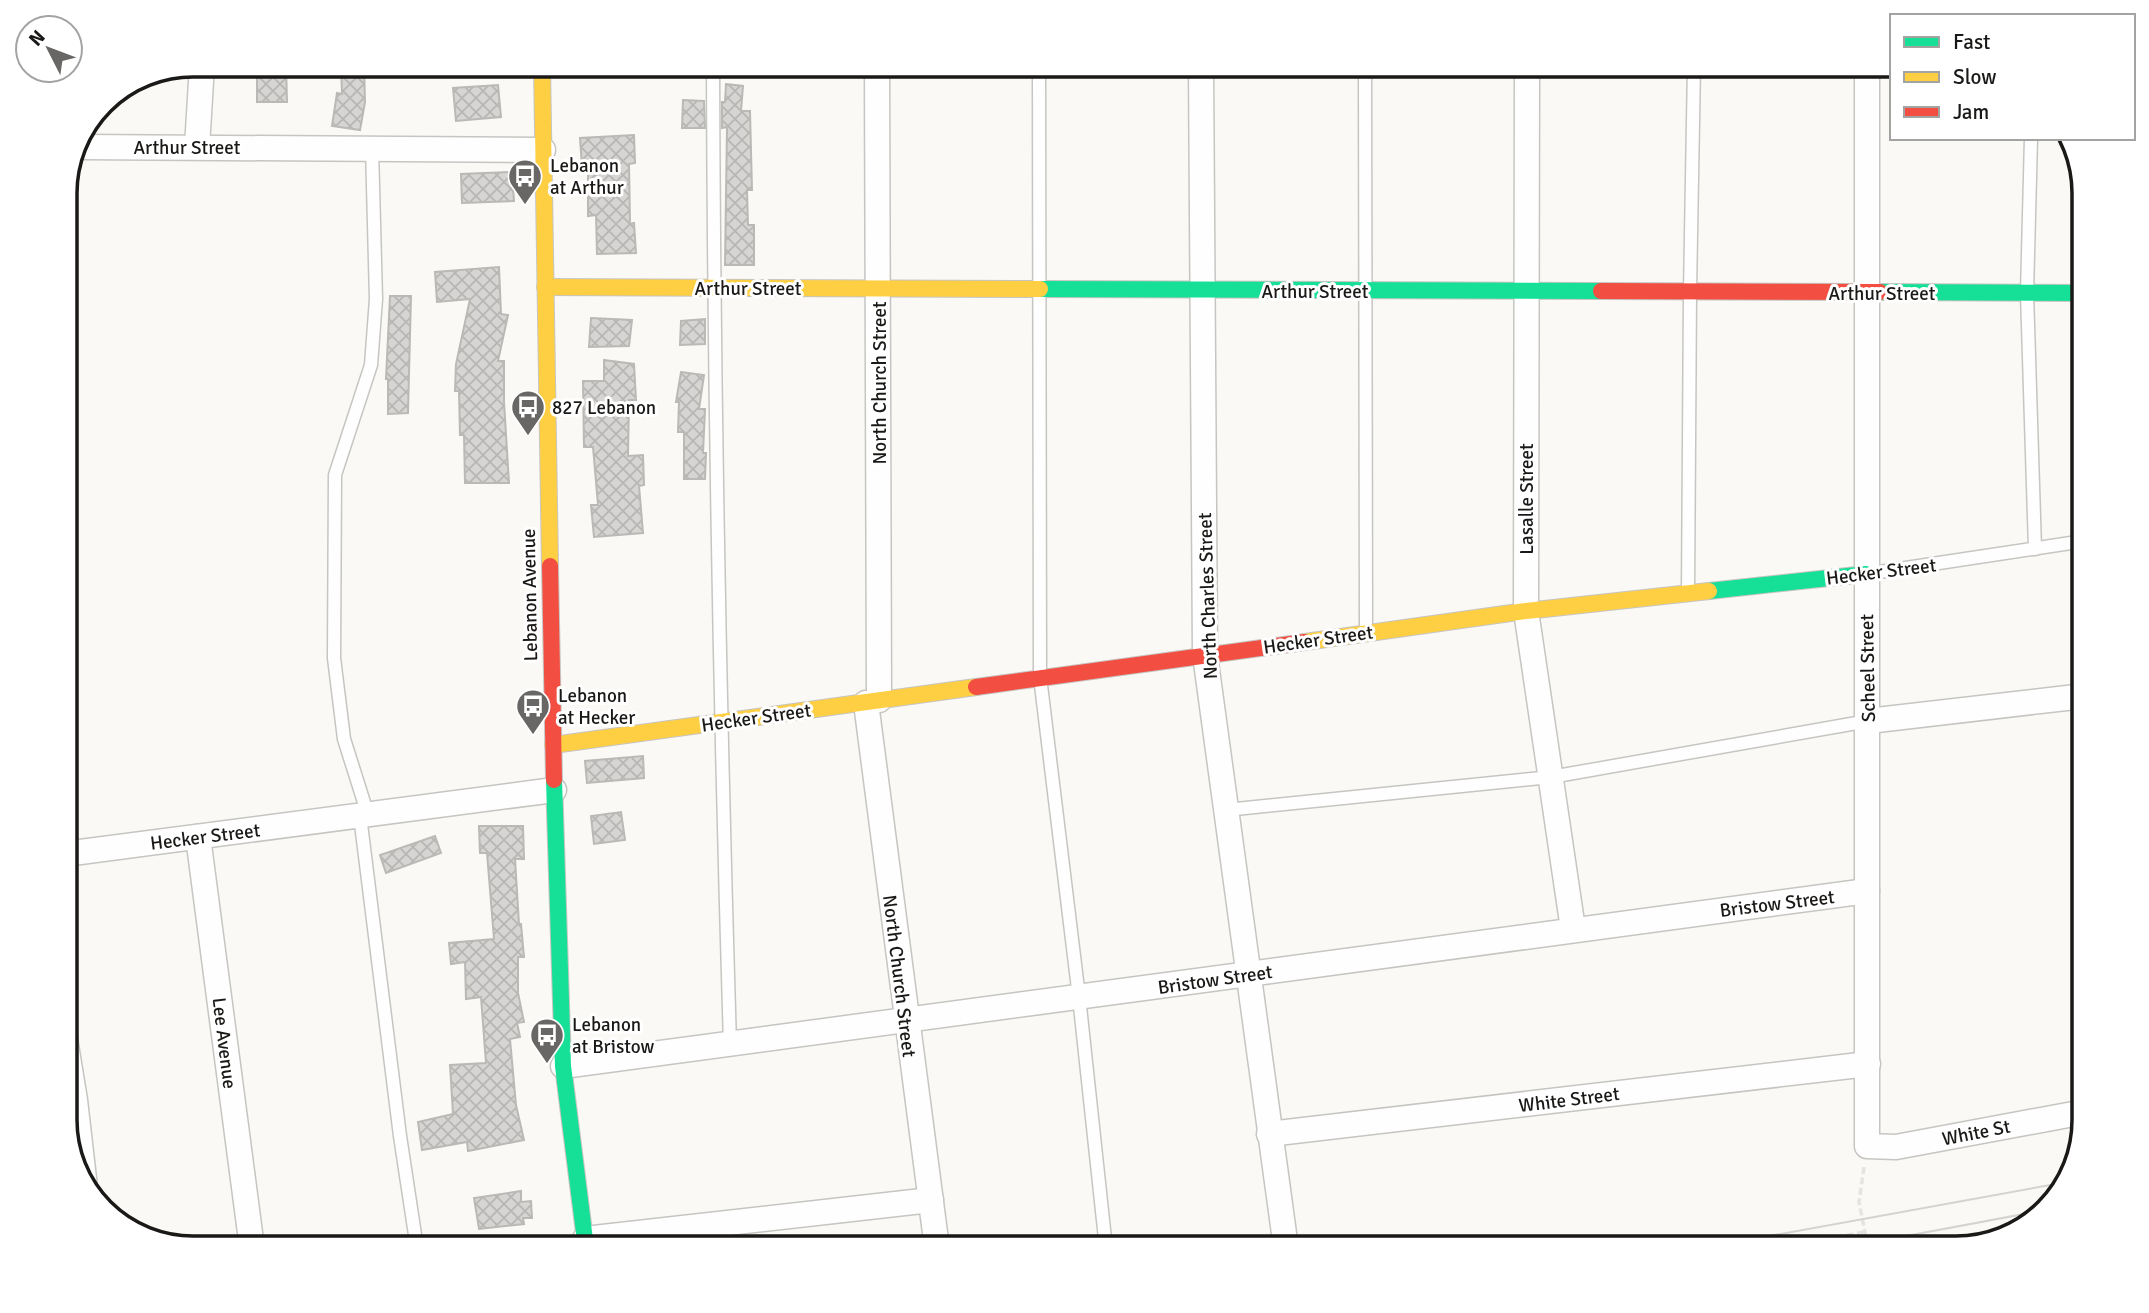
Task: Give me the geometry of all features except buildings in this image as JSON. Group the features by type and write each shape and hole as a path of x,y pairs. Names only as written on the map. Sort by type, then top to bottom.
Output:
{"street":[{"path":"197,147 201,77"},
{"name":"Lebanon Avenue","path":"542,77 553,746 563,1066 584,1236"},
{"name":"North Church Street","path":"877,77 879,289 873,702 906,1020 935,1236"},
{"name":"North Charles Street","path":"1201,77 1205,655 1284,1236"},
{"name":"Lasalle Street","path":"1527,77 1526,611 1573,929"},
{"name":"Scheel Street","path":"1867,77 1867,1146"},
{"name":"Arthur Street","path":"87,147 543,150"},
{"name":"Arthur Street","path":"545,287 2072,293"},
{"name":"Hecker Street","path":"553,746 1526,611 1866,574"},
{"path":"1868,721 2072,697"},
{"name":"Hecker Street","path":"77,852 554,790"},
{"name":"Lee Avenue","path":"198,837 250,1236"},
{"name":"Bristow Street","path":"563,1066 1867,891"},
{"name":"White Street","path":"1269,1134 1868,1064"},
{"name":"White St","path":"1867,1146 1896,1147 2072,1114"},
{"path":"77,1117 81,1149"},
{"path":"641,1236 930,1200"}],"lane":[{"path":"713,77 720,722 730,1044"},
{"path":"1039,77 1040,677 1105,1236"},
{"path":"1365,77 1366,633"},
{"path":"1688,593 1694,77"},
{"path":"2031,140 2027,293 2035,549"},
{"path":"372,148 376,299 371,365 335,475 334,658 344,739 364,815 398,1122 415,1236"},
{"name":"Hecker Street","path":"1866,574 2072,543"},
{"path":"1226,810 1550,777 1868,721"}],"path":[{"path":"1865,1236 1859,1202 1867,1146"},
{"path":"1842,1236 1864,1232"}],"tram line":[{"path":"1769,1236 2052,1185"},
{"path":"1906,1236 2024,1214"}],"traffic: fast":[{"path":"1040,289 1601,291"},
{"path":"1880,292 2072,293"},
{"path":"1709,591 1866,574"},
{"path":"554,780 563,1066 584,1236"}],"traffic: slow":[{"path":"542,77 550,566"},
{"path":"545,287 1040,289"},
{"path":"1305,642 1526,611 1709,591"},
{"path":"553,745 976,687"}],"traffic: jam":[{"path":"1601,291 1880,292"},
{"path":"550,566 554,780"},
{"path":"976,687 1305,642"}],"place":[{"name":"Lebanon at Arthur","path":"525,206"},
{"name":"827 Lebanon","path":"528,437"},
{"name":"Lebanon at Hecker","path":"533,736"},
{"name":"Lebanon at Bristow","path":"547,1065"}]}
